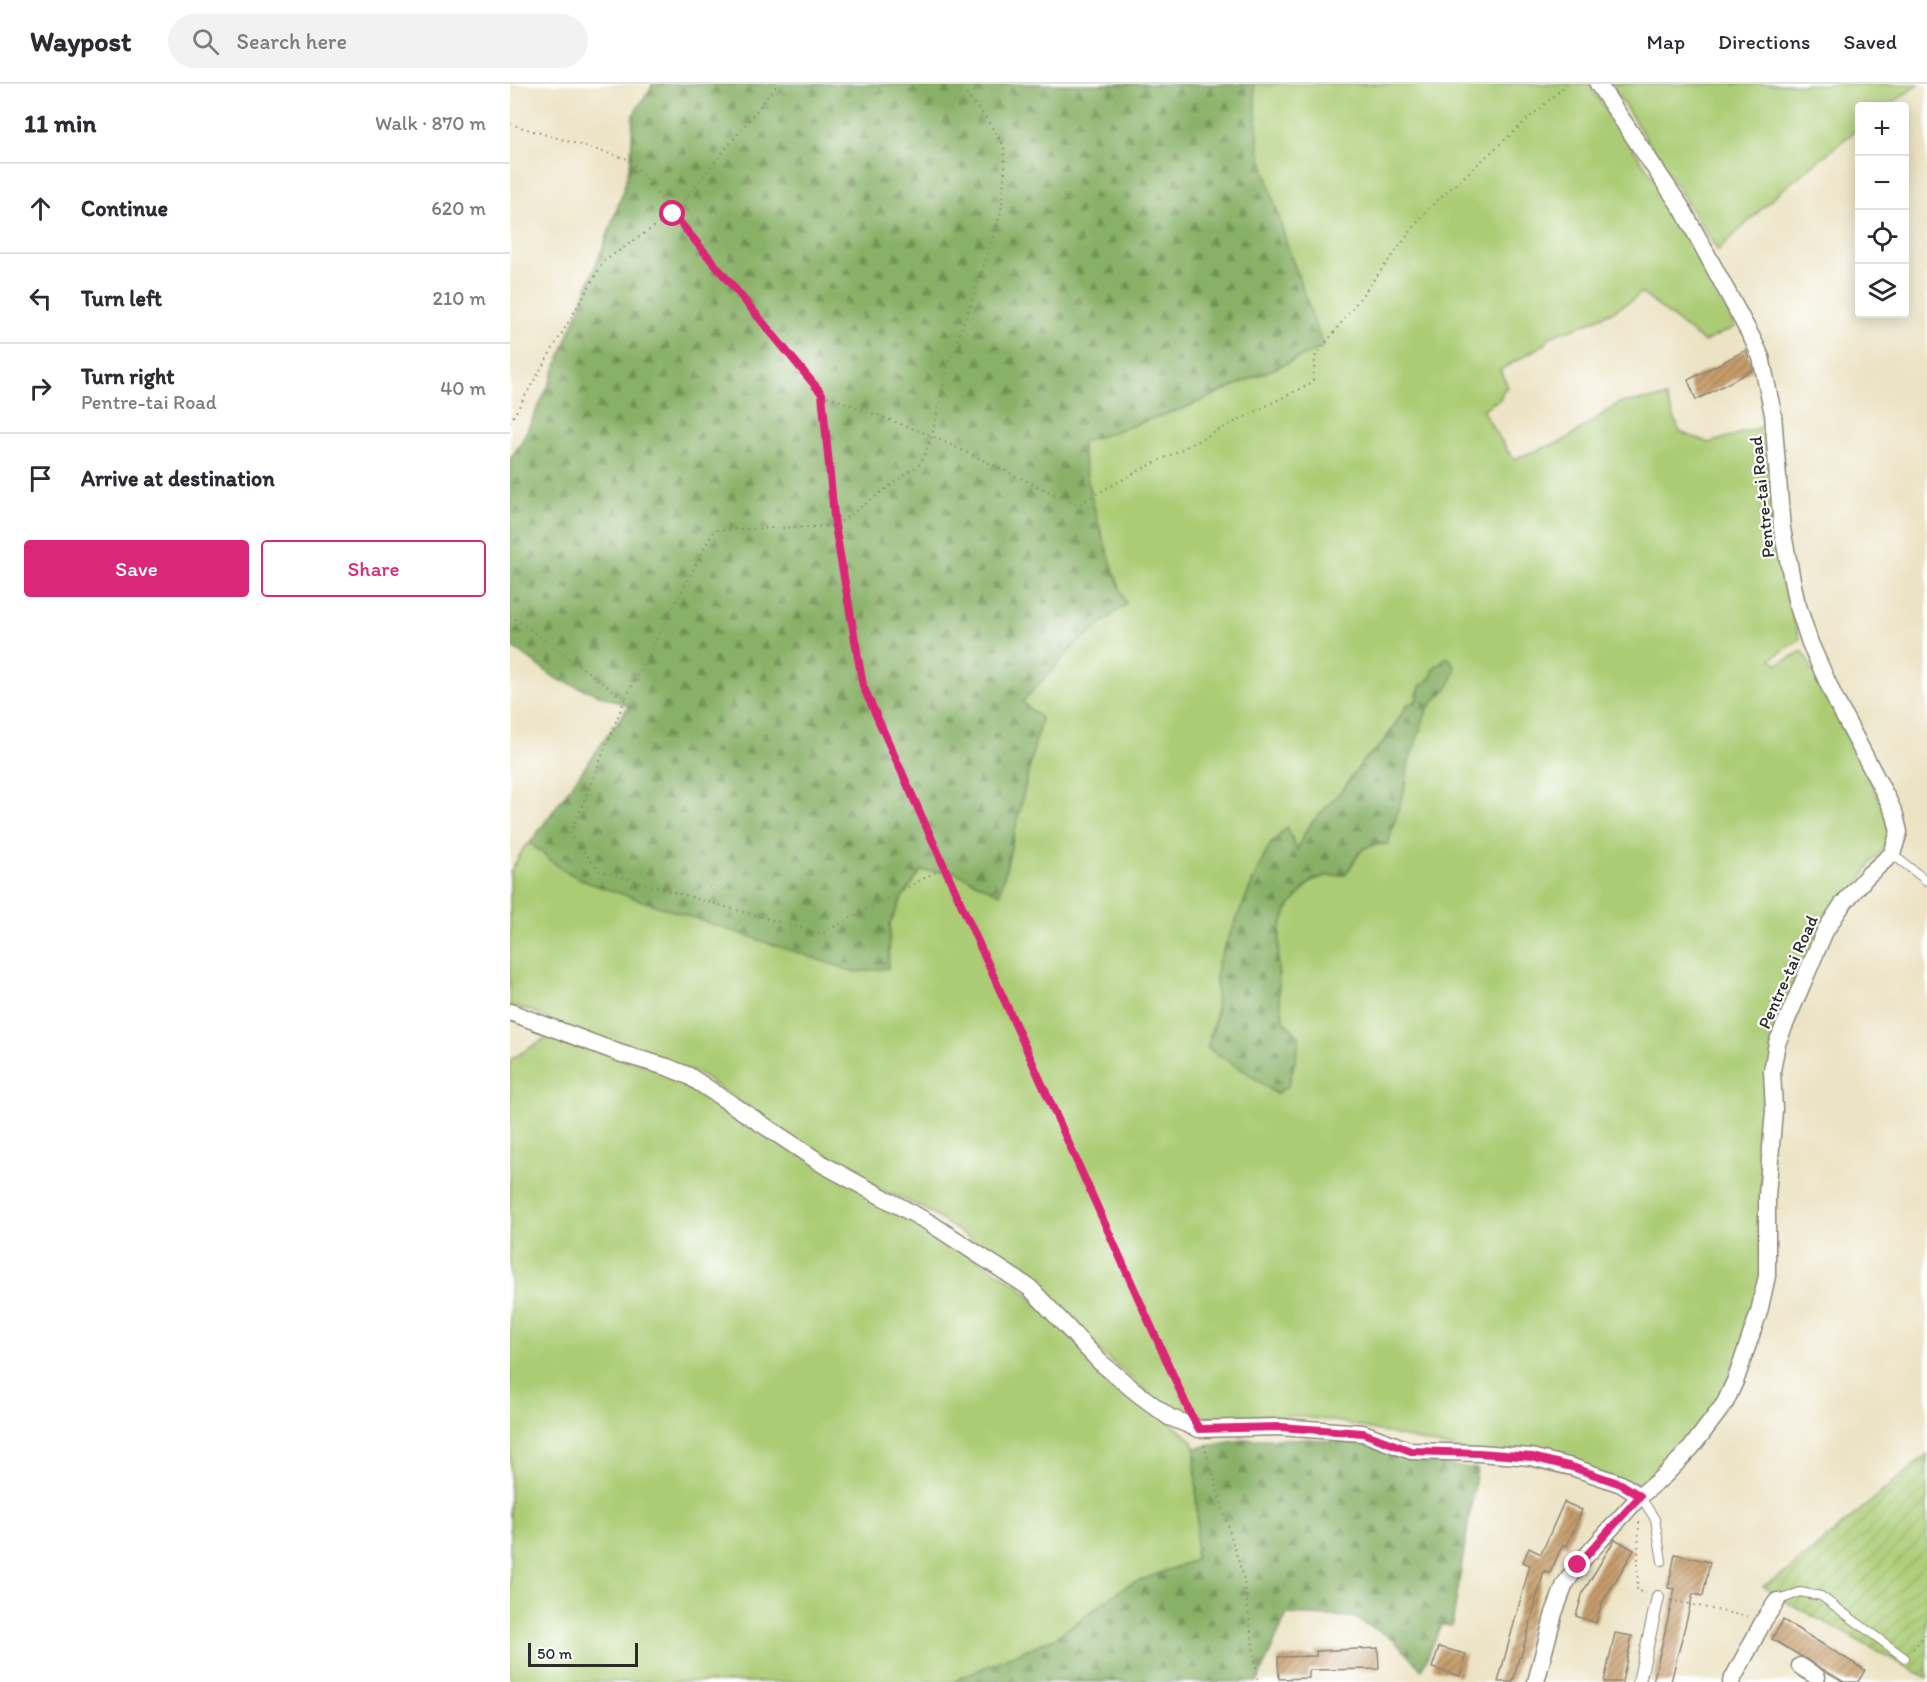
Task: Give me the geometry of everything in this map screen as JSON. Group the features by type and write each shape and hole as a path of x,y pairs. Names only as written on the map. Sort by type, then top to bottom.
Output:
{"street":[{"name":"Pentre-tai Road","path":"1536,1682 1554,1613 1565,1584 1585,1557 1640,1496 1665,1475 1691,1448 1725,1403 1748,1347 1767,1276 1767,1196 1774,1110 1772,1071 1777,1043 1825,931 1842,905 1867,876 1892,854 1899,832 1894,815 1809,643 1796,600 1782,529 1773,414 1761,357 1683,210 1598,84"},
{"path":"510,1012 622,1054 689,1076 824,1165 930,1223 1030,1288 1100,1362 1169,1417 1199,1429 1280,1427 1363,1433 1411,1451 1532,1457 1572,1467 1621,1484 1640,1496"},
{"path":"1639,1682 1658,1597"},
{"path":"1731,1682 1764,1620 1777,1601"},
{"path":"1800,1665 1819,1680"}],"lane":[{"path":"1892,854 1927,880"},
{"path":"1640,1496 1655,1519 1662,1561"},
{"path":"1777,1601 1800,1592 1821,1596 1905,1658"}],"path":[{"path":"510,422 604,261 673,214 778,84"},
{"path":"945,867 821,934 600,871 570,835 625,699 714,530 835,526 921,463 932,436 950,361 1001,212 1005,168 1004,146 983,114 956,84"},
{"path":"510,124 631,159 673,214 822,394 932,436 1077,505 1313,382 1315,357 1428,209 1567,84"},
{"path":"822,394 835,526 863,686 1180,1392 1199,1429 1244,1580 1258,1682"},
{"path":"510,615 625,699"},
{"path":"1640,1496 1638,1591 1764,1620"},
{"path":"1905,1658 1927,1633"}],"green space":[{"path":"652,84 1254,84 1259,150 1287,245 1323,347 1187,407 1081,443 1099,525 1126,604 1076,644 1022,702 1041,718 1000,894 955,872 921,871 903,896 890,924 888,968 855,972 589,883 563,870 530,843 629,706 557,679 510,645 510,459 521,443 551,380 605,242 623,192 631,160 633,115"},
{"path":"1254,84 1588,84 1684,222 1735,327 1704,342 1641,293 1609,313 1549,338 1546,340 1547,343 1500,370 1508,387 1504,389 1500,399 1482,410 1513,459 1563,441 1619,403 1666,397 1680,432 1709,443 1767,425 1780,576 1800,639 1771,659 1778,664 1803,651 1863,765 1888,820 1890,842 1872,862 1794,986 1761,1168 1762,1276 1741,1349 1717,1402 1689,1441 1664,1468 1646,1481 1626,1481 1442,1446 1346,1423 1298,1416 1241,1415 1206,1418 1199,1412 1185,1414 1169,1410 1104,1355 1043,1291 983,1247 923,1208 877,1188 807,1148 700,1075 567,1028 530,1010 510,1007 510,872 525,846 530,843 563,870 765,942 888,968 890,924 903,896 921,870 955,872 1000,894 1041,718 1022,702 1076,644 1125,604 1100,536 1081,442 1187,407 1323,347 1287,245 1258,150","holes":["1431,678 1448,686 1427,709 1408,765 1405,787 1388,843 1365,848 1345,875 1326,876 1313,880 1287,910 1280,930 1278,959 1279,996 1284,1021 1277,1094 1249,1074 1210,1035 1216,1008 1219,960 1270,845 1297,851 1304,834 1313,821 1344,788 1363,761 1384,742 1408,704 1416,702 1418,691"]},
{"path":"1611,84 1919,84 1894,102 1855,102 1855,131 1778,193 1718,251"},
{"path":"1445,658 1449,658 1453,663 1455,671 1449,686 1427,709 1408,765 1405,787 1388,844 1365,848 1345,875 1326,876 1313,880 1287,910 1280,930 1279,996 1284,1021 1300,1037 1288,1086 1276,1094 1207,1048 1215,1019 1216,973 1219,960 1270,845 1287,827 1297,850 1313,821 1344,788 1363,761 1384,742 1408,704 1416,702 1420,686 1431,678 1433,669"},
{"path":"552,1034 680,1077 1017,1284 1109,1375 1192,1440 1195,1448 1197,1523 1195,1560 1128,1585 1056,1637 955,1682 510,1682 510,1060"},
{"path":"1249,1439 1309,1439 1362,1444 1422,1462 1477,1469 1452,1626 1441,1625 1422,1670 1392,1638 1353,1617 1287,1614 1257,1682 955,1682 1056,1637 1128,1585 1195,1560 1197,1523 1195,1448"},
{"path":"1927,1454 1927,1678 1787,1602 1763,1586 1787,1572"}],"building":[{"path":"1746,350 1753,370 1696,400 1688,380"},
{"path":"1564,1502 1582,1510 1567,1546 1563,1544 1550,1573 1544,1571 1513,1682 1498,1682 1530,1565 1523,1562 1529,1548 1541,1554"},
{"path":"1615,1539 1634,1550 1601,1605 1596,1623 1576,1616 1583,1592"},
{"path":"1675,1554 1710,1562 1703,1596 1693,1594 1671,1682 1653,1682 1675,1589 1668,1588"},
{"path":"1783,1620 1865,1670 1858,1682 1844,1682 1772,1639"},
{"path":"1615,1633 1632,1636 1622,1682 1604,1682"},
{"path":"1439,1647 1466,1654 1460,1676 1432,1668"},
{"path":"1378,1648 1379,1669 1309,1670 1309,1678 1279,1679 1278,1657 1316,1656 1316,1651"}],"route":[{"path":"673,214 822,394 835,526 863,686 1199,1429 1280,1427 1363,1433 1411,1451 1532,1457 1572,1467 1621,1484 1640,1496 1578,1565"}]}
